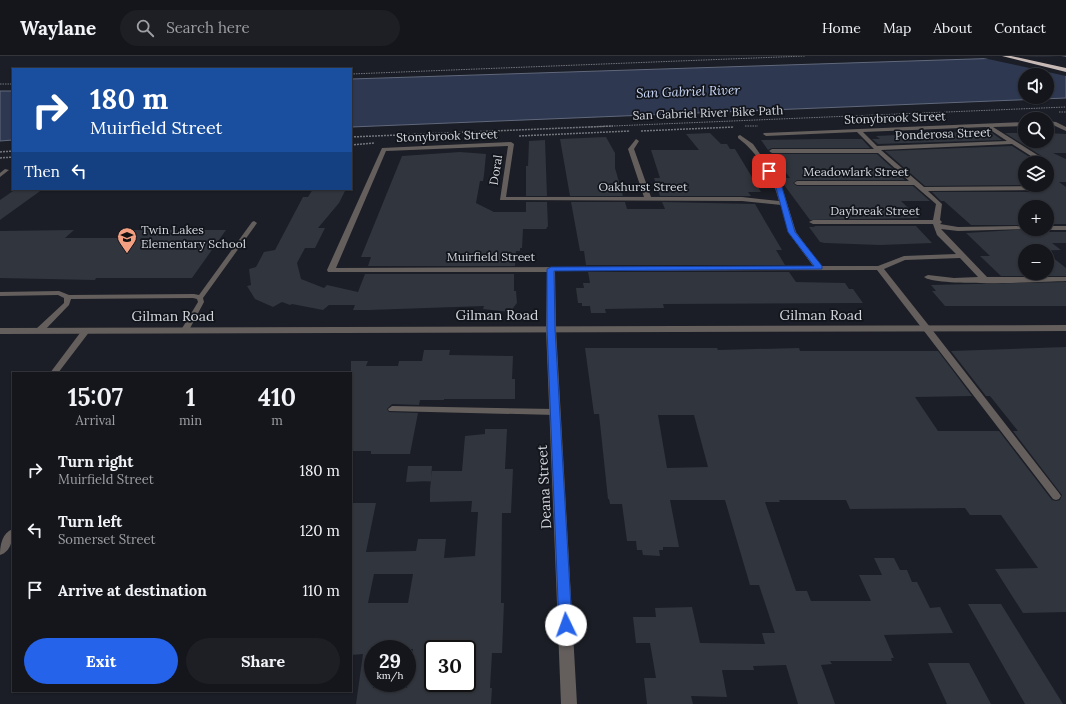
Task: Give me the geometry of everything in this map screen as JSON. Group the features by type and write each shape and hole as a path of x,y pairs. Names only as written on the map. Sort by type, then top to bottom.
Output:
{"highway":[{"path":"996,56 1021,60"},
{"path":"1004,56 1066,70"},
{"path":"1028,56 1066,64"}],"street":[{"path":"1054,123 1066,129"},
{"name":"Stonybrook Street","path":"766,134 1018,124"},
{"path":"988,126 1035,156"},
{"name":"Daybreak Street","path":"859,131 877,150 939,204 937,224 940,233 984,279"},
{"path":"740,137 751,145 778,184 792,232 819,268"},
{"path":"636,141 631,149 648,198"},
{"name":"Ponderosa Street","path":"772,151 877,150 1012,142"},
{"name":"Stonybrook Street","path":"382,146 511,144"},
{"name":"Doral","path":"502,199 511,144"},
{"name":"Muirfield Street","path":"382,146 331,270 879,268"},
{"name":"Meadowlark Street","path":"797,183 916,183"},
{"name":"Meadowlark Street","path":"922,189 1018,188"},
{"name":"Oakhurst Street","path":"502,199 742,199 784,203"},
{"name":"Daybreak Street","path":"813,222 937,224 958,228 1018,228"},
{"path":"1054,228 1066,228"},
{"path":"927,329 879,268 904,258 962,256"},
{"name":"Deana Street","path":"551,269 551,329 569,704"},
{"path":"928,278 954,280 1066,279"},
{"name":"Gilman Road","path":"0,332 185,330 1066,328"}],"lane":[{"path":"0,175 8,170"},
{"path":"185,330 201,302 200,298 254,223"},
{"path":"0,294 59,293 68,297 194,296 200,298"},
{"path":"39,331 67,304 68,297"},
{"path":"927,329 1056,496"},
{"path":"55,372 86,331"},
{"path":"392,409 555,412"},
{"path":"0,551 12,534"}],"path":[{"path":"352,74 805,56"},
{"path":"0,84 12,84"},
{"name":"San Gabriel River Bike Path","path":"352,137 1066,107"},
{"path":"1057,112 1066,112"},
{"path":"743,126 758,126"},
{"path":"512,136 735,127"},
{"path":"352,144 382,146"},
{"path":"0,152 12,151"},
{"path":"0,158 12,157"}],"water":[{"name":"San Gabriel River","path":"1066,56 1066,98 1054,98 1054,68 1018,68 1018,100 352,127 352,79"},
{"path":"0,91 12,91 12,140 0,141"}],"pier":[{"path":"979,57 1066,57 1066,76 1054,73 1054,68 1029,68"}],"building":[{"path":"984,131 992,133 1002,140 878,144 872,139 880,139 876,136"},
{"path":"710,133 721,144 727,144 730,149 735,149 761,192 748,192 751,196 660,196 654,178 660,178 651,150 699,150 686,134"},
{"path":"1005,133 1018,133 1018,141"},
{"path":"1054,133 1066,134 1066,153 1053,153 1066,159 1066,182 1059,182 1066,187 1066,224 1054,224 1054,200 1018,200 1018,225 971,225 932,192 1054,192 1054,156 1042,156 1029,148 1054,148"},
{"path":"606,137 615,153 615,168 623,196 570,196 560,139"},
{"path":"862,139 870,148 772,148 768,150 761,140"},
{"path":"545,140 547,196 526,196 526,166 528,166 529,141"},
{"path":"1012,146 1028,156 1018,156 1018,185 925,186 885,151"},
{"path":"460,152 486,154 483,181 480,181 476,203 494,212 526,212 526,202 547,202 548,226 546,229 523,229 522,248 520,248 520,251 516,251 515,266 368,266 371,257 361,257 402,156"},
{"path":"772,154 877,154 905,180 797,180 793,183 797,186 913,186 930,201 901,201 919,218 810,220 779,178 790,178"},
{"path":"15,190 42,190 0,220 0,200"},
{"path":"312,190 346,190 339,203 318,228 325,228 315,248 305,248 297,263 301,279 324,288 327,285 358,292 365,274 514,274 514,291 516,291 517,303 510,312 483,309 484,306 353,310 355,305 329,305 323,310 292,304 290,305 282,302 273,307 255,299 247,286 251,285 249,269 256,267 264,252 275,250 303,197 308,197"},
{"path":"571,202 625,202 627,209 665,209 662,202 755,204 782,250 776,250 785,265 586,265 584,251 580,251"},
{"path":"814,226 916,226 932,243 880,245 825,243 820,242 809,227 815,227"},
{"path":"74,230 65,238 117,238 125,230 226,230 192,278 96,278 95,280 0,278 0,231"},
{"path":"1018,230 1018,236 1054,236 1054,232 1066,232 1066,243 1018,244 1018,276 1001,276 980,256 990,256 966,233"},
{"path":"1054,245 1061,250 1054,250"},
{"path":"1054,259 1066,268 1066,276 1054,276"},
{"path":"588,272 789,272 796,282 845,283 849,289 853,289 863,303 663,304 664,308 605,309 606,313 591,313 590,306 582,306 582,303 578,303 576,288 584,288 583,283 590,283"},
{"path":"1066,282 1066,306 945,306 932,291 936,291 931,285"},
{"path":"1066,347 1066,612 1023,613 995,569 1038,568 1001,515 970,515 965,508 850,509 846,500 779,500 780,502 765,502 796,591 807,591 811,601 871,601 859,575 882,575 874,558 894,558 900,570 907,570 912,582 917,582 930,608 940,607 953,633 884,635 894,658 891,658 892,661 830,661 832,664 821,665 835,704 798,704 786,665 753,666 754,670 722,670 727,697 691,696 693,704 647,704 644,678 656,678 650,643 636,643 633,617 656,617 655,608 692,607 700,643 765,644 762,633 775,633 759,585 750,585 725,500 670,500 679,547 663,547 663,550 659,550 660,556 643,555 642,550 637,550 636,541 627,541 622,504 610,504 608,499 599,414 594,414 585,348 717,348 718,350 799,348 800,351 938,351 972,396 915,397 938,431 999,431 1052,500 1060,500 1062,495 1013,431 1018,431 990,396 986,396 951,351","holes":["658,415 694,415 708,467 667,468"]},
{"path":"424,350 450,350 449,355 513,356 512,379 515,379 515,399 444,399 420,400 419,405 392,404 387,409 389,412 418,413 410,454 371,454 371,451 352,451 351,361 368,361 366,366 398,366 399,361 422,361"},
{"path":"485,429 507,429 505,469 513,469 511,513 502,513 501,603 504,603 502,653 492,653 490,688 492,688 491,704 356,704 363,654 352,655 352,503 376,503 366,552 416,551 418,539 446,539 444,558 475,556 478,512 471,512 472,501 430,502 432,471 462,471 465,436 485,434","holes":["374,574 413,574 408,603 368,603"]},
{"path":"408,466 432,466 431,481 406,482"},
{"path":"968,604 1001,604 1063,704 1025,704"},
{"path":"928,663 969,663 991,704 947,704"}],"place":[{"name":"Twin Lakes Elementary School","path":"127,254"}],"route":[{"path":"566,625 551,329 551,269 819,268 792,232 778,184 769,171"}]}
